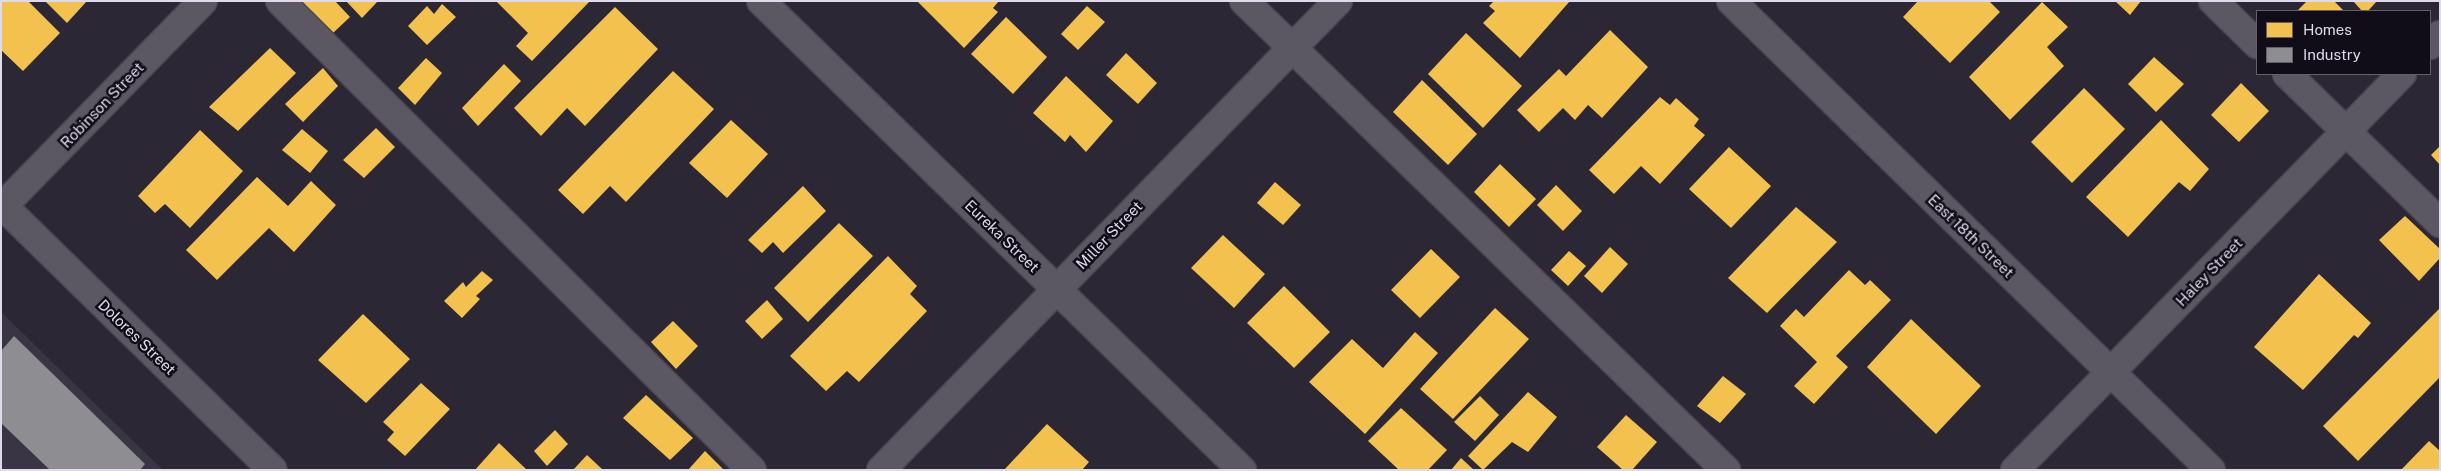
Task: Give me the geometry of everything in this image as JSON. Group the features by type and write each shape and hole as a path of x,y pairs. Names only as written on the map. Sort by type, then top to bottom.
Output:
{"street":[{"name":"Robinson Street","path":"2,206 203,1"},
{"path":"280,1 752,470"},
{"name":"Eureka Street","path":"761,1 1242,470"},
{"path":"1244,1 1726,470"},
{"name":"Miller Street","path":"881,470 1338,1"},
{"name":"East 18th Street","path":"1731,1 2211,470"},
{"path":"2213,1 2256,43"},
{"path":"2431,44 2440,35"},
{"path":"2288,75 2440,223"},
{"name":"Haley Street","path":"2015,470 2401,75"},
{"name":"Dolores Street","path":"2,206 273,470"}],"shaded area":[{"path":"1,312 163,470 1,470"}],"building: Homes":[{"path":"28,1 60,33 23,71 1,50 1,2"},
{"path":"45,1 87,1 67,23"},
{"path":"300,1 335,1 350,17 333,33"},
{"path":"346,1 378,1 362,18"},
{"path":"496,1 590,1 532,61 516,46 528,33"},
{"path":"917,1 999,1 993,8 998,12 964,48"},
{"path":"1494,1 1570,1 1520,58 1483,23 1495,11 1489,6"},
{"path":"1918,1 1989,1 2000,12 1950,63 1903,17"},
{"path":"2115,1 2141,1 2130,15"},
{"path":"2307,1 2334,1 2343,10 2298,10"},
{"path":"2353,1 2377,1 2369,10 2361,10"},
{"path":"2042,2 2068,27 2047,47 2064,66 2010,120 1969,77"},
{"path":"442,4 456,17 427,45 408,26 427,6 434,14"},
{"path":"1087,6 1105,22 1078,50 1061,34"},
{"path":"615,7 658,49 585,126 567,108 541,136 514,108"},
{"path":"1006,17 1047,57 1013,94 971,54"},
{"path":"1610,30 1648,67 1602,118 1588,105 1575,120 1563,108 1539,132 1517,110 1559,69 1566,76"},
{"path":"1466,33 1522,86 1483,128 1428,74"},
{"path":"270,48 296,73 238,131 209,107"},
{"path":"1126,53 1157,83 1138,104 1106,75"},
{"path":"2154,57 2184,84 2156,112 2128,84"},
{"path":"426,58 442,73 415,105 398,88"},
{"path":"504,64 521,81 478,126 462,108"},
{"path":"323,68 338,86 303,122 285,104"},
{"path":"673,71 714,109 626,202 610,186 583,214 558,190"},
{"path":"1066,76 1113,121 1086,152 1070,135 1065,142 1033,113"},
{"path":"1422,80 1477,134 1448,165 1393,112"},
{"path":"2241,83 2269,111 2239,142 2211,115"},
{"path":"2084,88 2125,129 2072,183 2031,142"},
{"path":"1660,97 1670,105 1676,98 1699,119 1694,126 1705,135 1660,184 1641,166 1614,194 1589,170"},
{"path":"731,120 768,154 727,198 689,163"},
{"path":"2161,120 2209,169 2190,191 2179,182 2128,237 2086,197"},
{"path":"376,128 395,147 364,178 343,160"},
{"path":"302,129 328,151 310,173 282,150"},
{"path":"200,130 243,171 190,228 165,204 155,213 138,196"},
{"path":"2440,146 2440,165 2431,155"},
{"path":"1729,147 1771,186 1731,228 1689,189"},
{"path":"1500,164 1536,199 1509,227 1474,192"},
{"path":"257,177 288,206 311,181 336,205 294,252 269,228 217,280 186,250"},
{"path":"1275,182 1301,205 1283,225 1257,203"},
{"path":"1556,185 1582,211 1563,231 1537,205"},
{"path":"803,186 826,211 783,253 773,242 762,253 748,240"},
{"path":"1796,207 1837,242 1767,313 1728,278"},
{"path":"2405,216 2440,249 2440,258 2419,281 2379,240"},
{"path":"839,223 873,256 808,322 774,288"},
{"path":"1223,235 1265,274 1234,308 1191,268"},
{"path":"1610,247 1628,264 1602,293 1584,276"},
{"path":"1431,249 1460,277 1420,318 1391,290"},
{"path":"1569,251 1586,266 1568,286 1551,270"},
{"path":"888,256 917,286 910,294 927,311 859,382 847,371 826,391 790,356"},
{"path":"1849,270 1865,285 1870,280 1891,300 1836,356 1848,367 1814,404 1794,386 1817,362 1780,326 1796,309 1804,317"},
{"path":"482,271 493,280 476,296 480,299 462,318 444,301 463,282 466,287"},
{"path":"2319,274 2371,323 2358,338 2354,335 2303,390 2254,347"},
{"path":"1284,286 1330,332 1294,368 1247,323"},
{"path":"767,300 783,319 762,339 745,321"},
{"path":"1495,308 1529,339 1453,419 1420,389"},
{"path":"2440,308 2440,377 2358,461 2323,426"},
{"path":"363,314 410,359 366,403 318,360"},
{"path":"1911,319 1981,386 1936,434 1867,367"},
{"path":"673,321 698,346 676,369 651,342"},
{"path":"1415,332 1438,353 1365,434 1309,382 1352,339 1383,368"},
{"path":"1723,376 1746,394 1720,423 1697,406"},
{"path":"421,383 450,409 405,456 387,440 394,432 383,422"},
{"path":"1528,392 1557,417 1528,452 1512,442 1483,470 1468,456"},
{"path":"646,395 693,438 670,460 623,418"},
{"path":"1480,396 1499,415 1475,441 1454,422"},
{"path":"1401,408 1447,450 1428,470 1399,470 1368,441"},
{"path":"1626,415 1657,442 1632,470 1623,470 1597,447"},
{"path":"1047,424 1089,462 1082,470 1004,470"},
{"path":"555,430 568,444 547,466 534,451"},
{"path":"2429,441 2440,451 2440,470 2401,470"},
{"path":"499,443 527,470 475,470"},
{"path":"705,451 724,470 688,470"},
{"path":"587,455 603,470 573,470"},
{"path":"1461,458 1474,470 1451,470"}],"building: Industry":[{"path":"14,336 145,464 140,470 50,470 1,423 1,351"}]}
